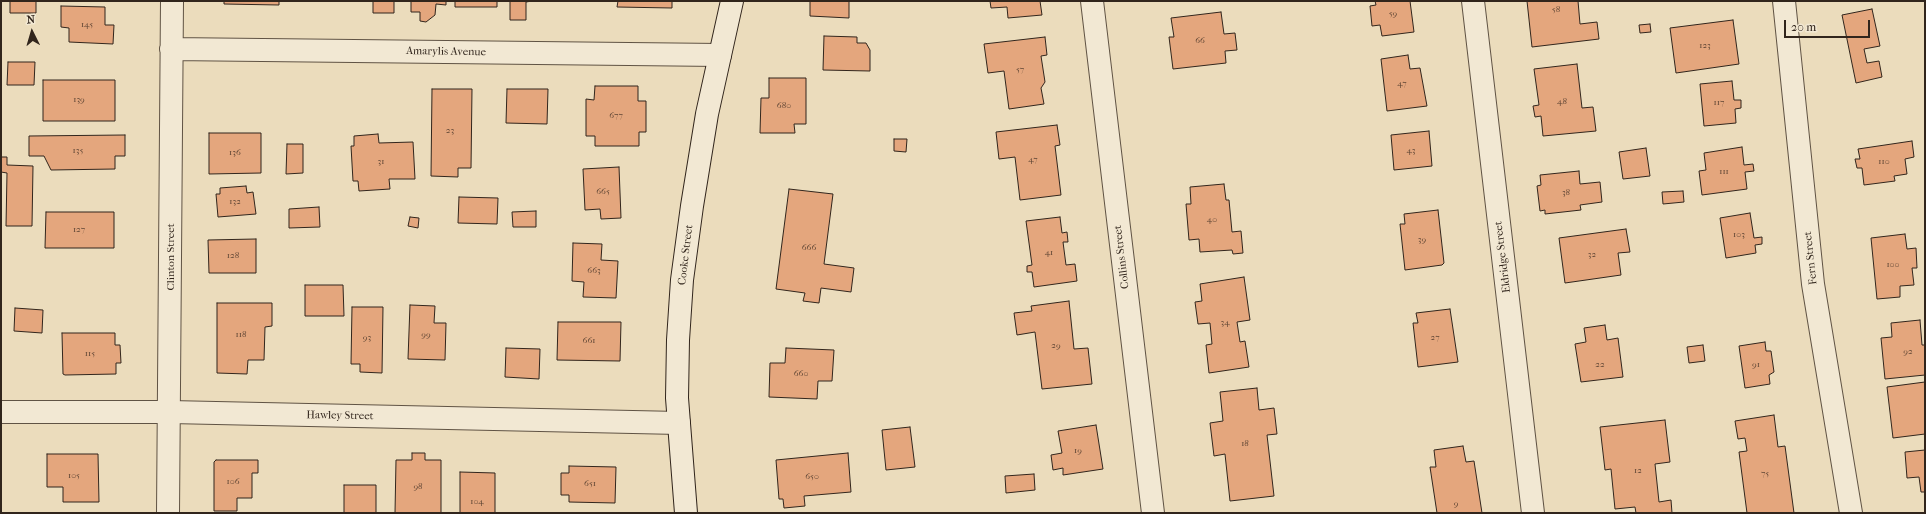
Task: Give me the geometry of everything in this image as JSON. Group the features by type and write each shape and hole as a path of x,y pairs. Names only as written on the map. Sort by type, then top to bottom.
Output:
{"street":[{"name":"Clinton Street","path":"168,513 170,412 172,1"},
{"name":"Cooke Street","path":"686,513 679,423 678,340 682,280 696,183 720,55 732,1"},
{"name":"Collins Street","path":"1092,1 1153,513"},
{"name":"Eldridge Street","path":"1473,1 1533,513"},
{"name":"Fern Street","path":"1784,1 1813,284 1851,513"},
{"name":"Amarylis Avenue","path":"171,49 720,55"},
{"name":"Hawley Street","path":"1,412 170,412 679,423"}],"building":[{"path":"10,1 36,1 36,13 10,13"},
{"path":"224,1 279,1 279,5 224,4"},
{"path":"373,1 394,1 394,13 373,13"},
{"path":"411,1 446,1 446,5 436,4 435,15 426,22 420,21 420,12 411,12"},
{"path":"455,1 497,1 497,7 455,7"},
{"path":"510,1 532,1 526,2 526,20 510,20"},
{"path":"618,1 672,1 672,8 617,7"},
{"path":"810,1 849,1 849,18 810,16"},
{"path":"990,1 1040,1 1042,15 1008,18 1007,7 991,8"},
{"path":"1375,1 1410,1 1414,32 1382,36 1380,25 1372,26 1370,6 1376,5"},
{"path":"1527,1 1578,1 1580,24 1597,22 1599,39 1532,47"},
{"path":"61,6 105,7 105,25 114,25 113,44 69,42 69,28 61,27"},
{"path":"1872,9 1880,46 1864,49 1867,63 1879,61 1882,77 1856,83 1842,15"},
{"path":"1221,12 1224,34 1235,33 1237,50 1225,51 1226,63 1173,69 1169,37 1174,37 1171,18"},
{"path":"1733,20 1739,64 1676,73 1670,28"},
{"path":"1650,24 1651,32 1640,33 1639,25"},
{"path":"824,36 857,37 857,43 866,43 870,50 870,71 823,70"},
{"path":"1045,37 1047,55 1041,56 1045,82 1041,88 1044,104 1009,109 1004,71 988,73 984,44"},
{"path":"1408,55 1410,69 1420,68 1427,106 1387,111 1381,59"},
{"path":"8,62 35,62 34,85 7,85"},
{"path":"1577,64 1582,108 1593,107 1596,131 1543,136 1541,116 1535,117 1533,106 1539,105 1534,69"},
{"path":"769,78 806,78 806,124 794,124 795,133 760,133 761,98 769,98"},
{"path":"43,80 115,80 115,121 43,121"},
{"path":"1732,81 1734,100 1741,100 1741,108 1735,109 1736,123 1704,126 1700,84"},
{"path":"595,86 638,86 638,101 646,101 646,132 639,132 639,146 595,146 595,136 586,136 586,99 594,100"},
{"path":"432,89 472,89 471,168 458,168 458,177 431,176"},
{"path":"507,89 548,89 547,124 506,123"},
{"path":"1057,125 1060,145 1055,146 1061,195 1020,200 1015,157 999,159 996,132"},
{"path":"1429,131 1432,166 1394,170 1391,135"},
{"path":"209,133 261,133 261,173 209,174"},
{"path":"378,134 379,143 413,142 415,179 389,179 390,189 359,191 358,181 353,181 351,146 354,146 354,136"},
{"path":"125,135 125,156 115,156 115,169 51,170 44,156 29,156 29,136"},
{"path":"894,139 907,139 906,152 894,151"},
{"path":"1912,141 1914,157 1905,159 1907,174 1894,176 1895,181 1864,185 1862,168 1857,168 1855,159 1860,159 1858,149"},
{"path":"287,144 303,144 303,173 286,174"},
{"path":"1742,147 1744,165 1753,164 1754,171 1745,172 1747,189 1702,195 1699,171 1706,170 1704,153"},
{"path":"1646,148 1650,176 1623,179 1619,152"},
{"path":"1,157 7,157 7,165 33,166 32,226 6,226 7,173 1,172"},
{"path":"619,167 621,218 601,219 600,209 585,210 583,169"},
{"path":"1579,171 1580,184 1600,182 1602,202 1580,205 1581,210 1545,214 1545,210 1540,211 1537,186 1541,185 1540,175"},
{"path":"1224,184 1226,200 1229,200 1232,232 1241,231 1243,253 1233,254 1232,250 1200,252 1199,239 1189,240 1186,204 1191,204 1190,187"},
{"path":"246,186 247,193 253,192 256,214 218,217 216,194 220,194 220,188"},
{"path":"789,189 833,194 824,264 854,268 851,292 821,288 819,303 803,301 805,293 776,289"},
{"path":"1683,191 1684,202 1663,204 1662,192"},
{"path":"459,197 498,198 497,224 458,223"},
{"path":"319,207 320,227 289,228 289,209"},
{"path":"1438,210 1444,263 1442,265 1405,270 1400,224 1405,224 1404,214"},
{"path":"536,211 536,227 513,227 512,212"},
{"path":"46,212 114,212 114,248 45,248"},
{"path":"1750,213 1754,238 1762,237 1762,244 1755,245 1756,253 1726,258 1720,218"},
{"path":"410,217 419,218 418,228 408,226"},
{"path":"1060,217 1062,233 1067,232 1068,242 1063,242 1066,265 1075,264 1077,281 1034,287 1032,272 1027,272 1027,266 1032,265 1026,221"},
{"path":"1626,229 1630,252 1618,253 1621,275 1565,283 1559,238"},
{"path":"1905,234 1907,249 1916,248 1917,268 1912,268 1914,285 1900,286 1900,297 1877,299 1871,238"},
{"path":"256,239 256,273 209,273 208,240"},
{"path":"573,243 602,244 601,260 618,261 616,298 583,297 584,282 572,281"},
{"path":"1244,277 1250,320 1237,322 1240,342 1245,341 1249,367 1209,373 1206,345 1212,344 1210,323 1198,324 1195,302 1202,301 1200,284"},
{"path":"305,285 343,285 344,316 305,316"},
{"path":"1069,301 1074,349 1088,348 1092,384 1042,389 1035,332 1017,335 1014,313 1032,311 1031,306"},
{"path":"217,303 272,303 272,326 265,327 264,360 248,360 247,374 217,373"},
{"path":"410,305 435,306 434,323 446,323 445,360 408,359"},
{"path":"352,307 383,307 382,373 360,372 360,364 351,364"},
{"path":"15,308 43,310 42,333 14,331"},
{"path":"1450,309 1458,362 1418,367 1413,323 1418,323 1416,313"},
{"path":"1920,320 1922,345 1925,345 1925,375 1885,379 1881,338 1892,337 1891,323"},
{"path":"558,322 621,322 620,361 557,360"},
{"path":"1605,325 1607,340 1618,338 1623,377 1581,382 1575,344 1586,342 1584,328"},
{"path":"62,333 115,333 115,345 120,345 121,363 116,363 116,374 63,374"},
{"path":"1765,342 1766,351 1771,351 1774,372 1769,375 1770,384 1745,388 1739,346"},
{"path":"1703,345 1705,361 1689,363 1687,347"},
{"path":"506,348 540,349 539,379 505,377"},
{"path":"786,348 834,350 832,381 818,381 817,399 769,397 770,363 785,363"},
{"path":"1925,382 1925,434 1893,438 1887,387"},
{"path":"1257,388 1259,410 1274,408 1277,434 1267,435 1274,496 1230,501 1225,454 1214,456 1210,423 1223,421 1220,392"},
{"path":"1774,415 1778,447 1785,446 1794,513 1747,513 1739,452 1747,451 1745,438 1738,439 1735,421"},
{"path":"1665,420 1670,462 1655,464 1659,502 1671,500 1672,513 1636,513 1635,507 1615,509 1611,469 1605,470 1600,427"},
{"path":"1096,425 1103,469 1063,475 1063,468 1053,470 1051,455 1062,453 1058,431"},
{"path":"910,427 915,467 886,470 882,430"},
{"path":"1463,446 1466,462 1474,461 1482,513 1437,513 1430,467 1436,467 1434,450"},
{"path":"1925,450 1925,492 1921,492 1919,477 1907,478 1905,452"},
{"path":"412,453 425,453 425,460 441,460 441,513 395,513 396,460 412,460"},
{"path":"848,453 851,492 804,496 805,506 784,508 783,499 779,499 776,460"},
{"path":"47,454 98,454 99,502 63,502 63,487 47,487"},
{"path":"216,460 258,460 258,473 252,473 252,498 237,498 237,511 214,511 214,462"},
{"path":"569,466 616,467 615,503 569,502 569,495 561,495 561,473 569,473"},
{"path":"460,472 495,473 495,513 460,513"},
{"path":"1034,474 1035,490 1006,493 1005,476"},
{"path":"344,485 376,485 376,513 344,513"}]}
